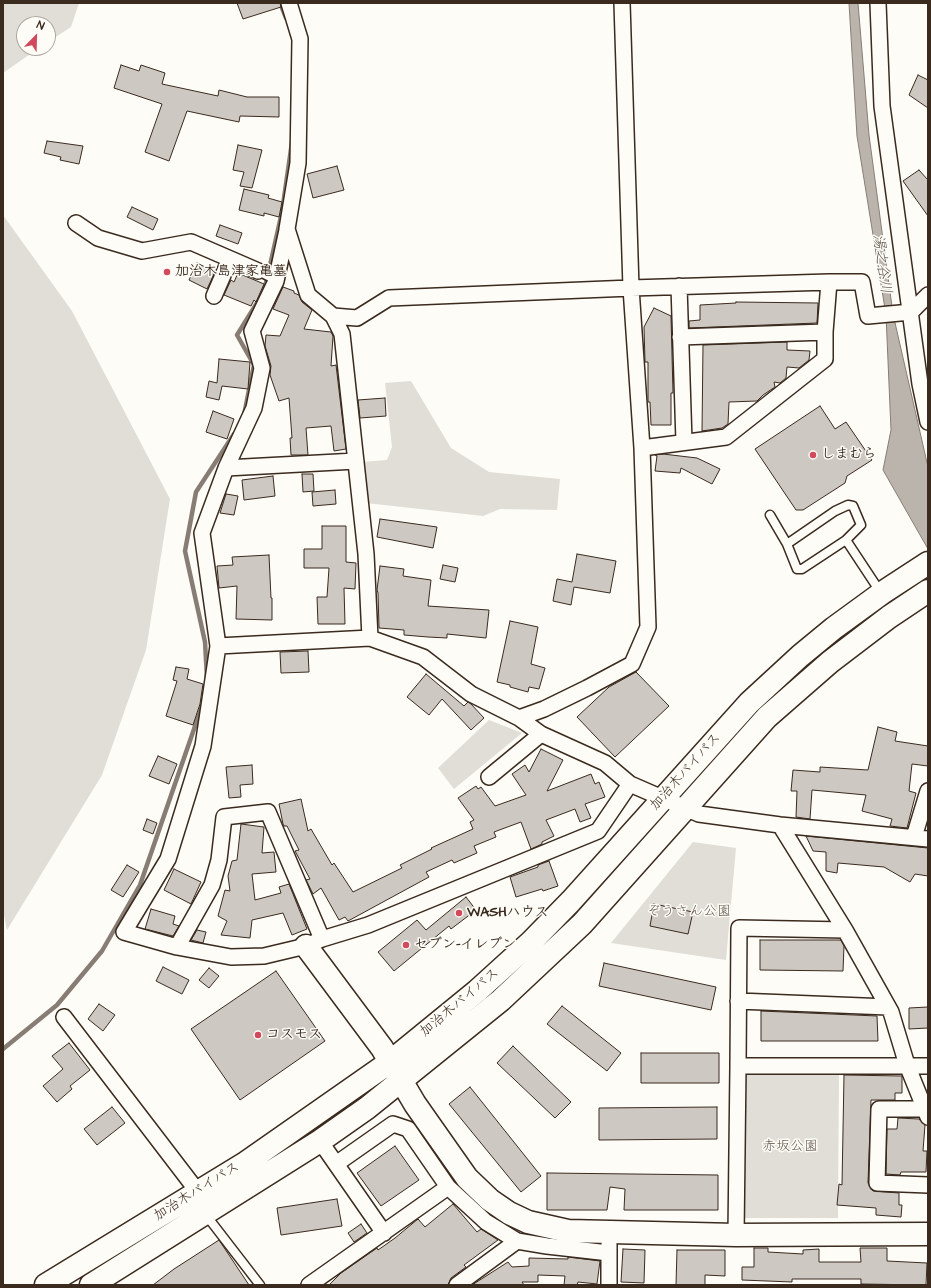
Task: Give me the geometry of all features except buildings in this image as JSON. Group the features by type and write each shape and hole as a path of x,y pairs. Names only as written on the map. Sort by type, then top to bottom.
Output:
{"main road":[{"name":"加治木バイパス","path":"91,1285 320,1141 367,1108 396,1071 476,991 531,942 571,901 749,703 800,656 882,593 924,566"},
{"name":"加治木バイパス","path":"46,1285 396,1071 501,1000 576,929 767,717 830,662 889,617 928,591"},
{"path":"314,943 382,1048 420,1111 466,1178 490,1200 509,1213 528,1222 609,1242 736,1235 928,1234"}],"street":[{"path":"289,3 300,39 298,163 287,229 274,279 252,331 262,368 254,408 226,468 202,533 218,646 203,746 168,859 124,932 177,946 232,957 264,956 314,943 368,925 598,831 630,784"},
{"path":"520,718 572,695 632,664 648,627 642,448 631,288 622,3"},
{"path":"878,3 882,106 920,384 928,422"},
{"path":"76,223 98,238 142,251 191,242 258,271"},
{"path":"287,229 308,295 333,316 342,334 366,554 370,638"},
{"path":"214,296 230,259"},
{"path":"333,316 357,318 389,298 679,286 828,282 862,282 868,316 911,312 928,294"},
{"path":"642,448 726,437 825,359 828,282"},
{"path":"679,286 684,442"},
{"path":"680,337 825,332"},
{"path":"226,468 356,461"},
{"path":"218,646 370,638 423,657 471,694 520,718 541,734 605,763 630,784 699,814 780,825 921,838 928,791"},
{"path":"488,777 541,734"},
{"path":"177,946 212,885 219,860 224,817 268,812 314,943"},
{"path":"780,825 845,930 888,1007 907,1065 926,1113 879,1109 878,1183 928,1186"},
{"path":"736,1235 739,928 845,930"},
{"path":"738,1001 888,1007"},
{"path":"64,1017 198,1192"},
{"path":"738,1066 928,1066"},
{"path":"336,1164 393,1124 408,1129 448,1188 486,1222 517,1240 547,1246 609,1242 609,1285"},
{"path":"320,1141 384,1233"},
{"path":"309,1285 448,1188"},
{"path":"457,1285 517,1240"}],"lane":[{"path":"258,271 274,279"},
{"path":"770,515 787,544 799,570 846,540 861,525 853,506 848,505 836,511 787,544"},
{"path":"846,540 882,593"},
{"path":"205,1214 260,1285"}],"green space":[{"path":"3,3 79,3 71,27 56,37 56,16 16,16 16,56 27,56 3,73"},
{"path":"3,215 72,311 170,499 146,650 102,775 7,930 3,910"},
{"path":"411,381 451,448 489,472 560,479 557,510 500,509 483,516 366,503 361,462 387,460 392,447 385,383"},
{"path":"489,720 522,733 454,789 438,768"},
{"name":"ぞうさん公園","path":"693,842 736,848 726,960 611,943"},
{"name":"赤坂公園","path":"750,1072 839,1072 838,1218 741,1218 744,1077"}],"water":[{"name":"湯之谷川","path":"849,3 858,3 869,135 893,314 928,467 928,549 883,470 891,430 886,315 857,136"}],"waterway":[{"path":"280,3 286,18"},
{"path":"264,292 282,212 292,142"},
{"path":"244,415 254,365 237,335 260,298"},
{"path":"207,678 205,642 185,551 196,492 234,434"},
{"path":"3,1049 57,1005 102,951 140,885 202,706"}],"place":[{"name":"加治木島津家亀墓","path":"167,272"},
{"name":"しまむら","path":"813,455"},
{"name":"WASHハウス","path":"459,913"},
{"name":"セブン-イレブン","path":"406,945"},
{"name":"コスモス","path":"258,1035"}]}
